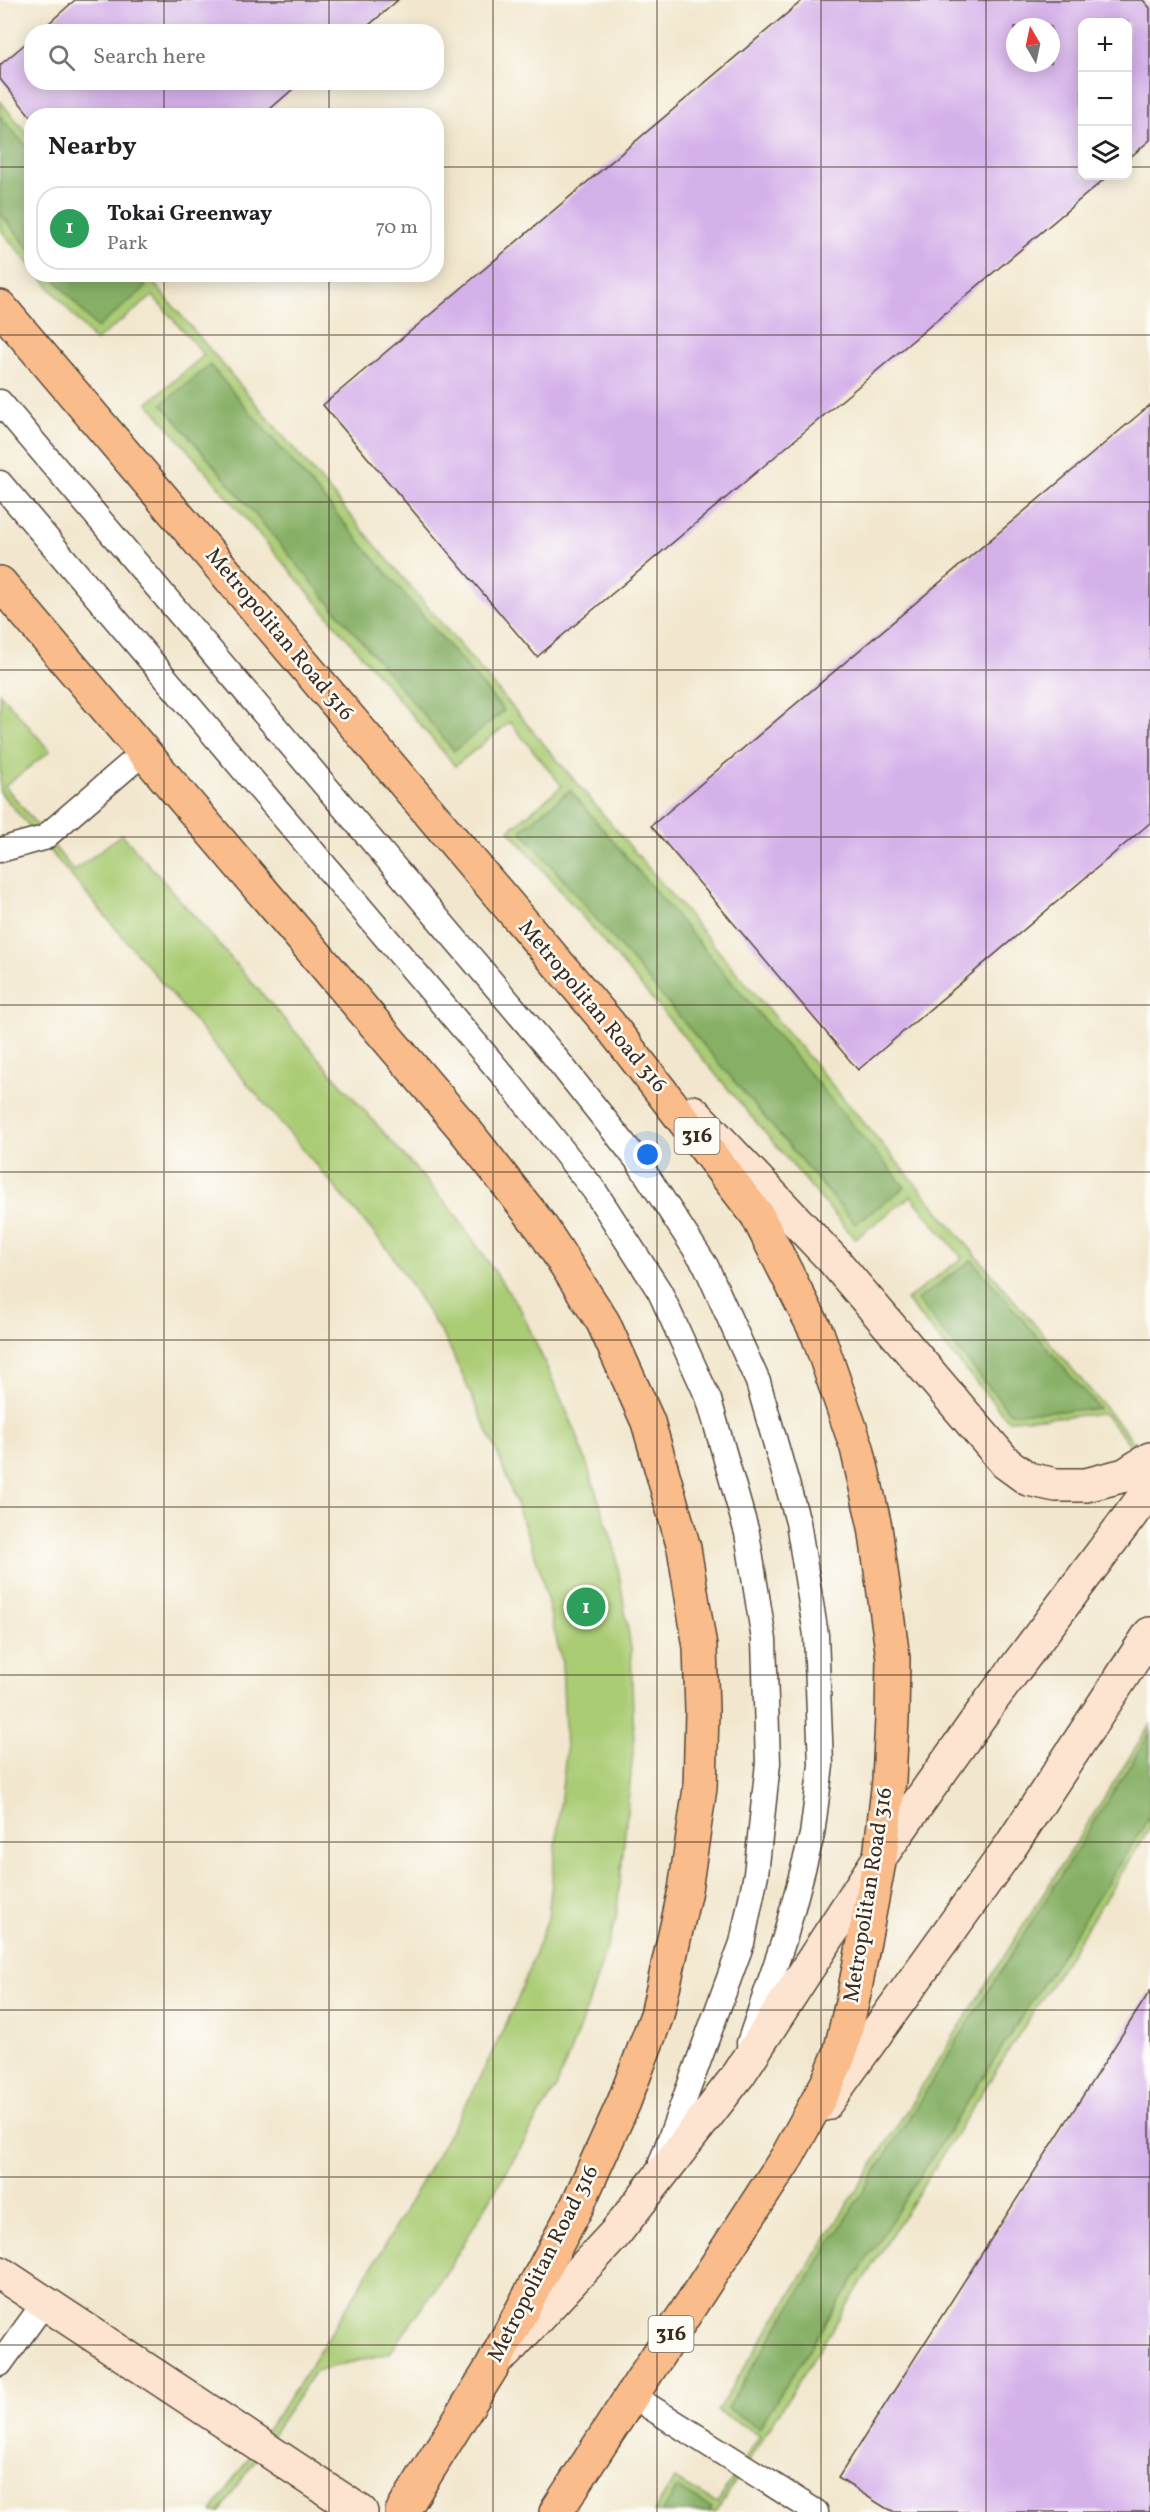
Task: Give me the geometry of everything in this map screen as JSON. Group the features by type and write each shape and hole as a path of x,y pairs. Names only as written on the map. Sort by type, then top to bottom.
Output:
{"main road":[{"name":"Metropolitan Road 316","path":"0,307 609,1024 757,1215 818,1335 857,1448 875,1527 893,1658 889,1780 880,1857 866,1937 840,2053 816,2106 787,2157 556,2512"},
{"name":"Metropolitan Road 316","path":"0,583 461,1125 542,1228 603,1322 648,1422 684,1548 700,1647 702,1711 700,1788 686,1890 657,2015 624,2102 578,2206 492,2367 402,2512"}],"street":[{"path":"609,1024 835,1262 1006,1463 1028,1479 1056,1485 1086,1485 1125,1475 1150,1459"},
{"path":"492,2367 614,2235 739,2074 880,1857 990,1702 1150,1489"},
{"path":"787,2157 1011,1847 1150,1634"},
{"path":"0,2273 361,2512"}],"lane":[{"path":"0,402 551,1052 637,1160 706,1266 758,1382 798,1522 816,1635 821,1765 812,1835 791,1914 739,2074"},
{"path":"0,483 503,1076 594,1190 660,1292 709,1400 747,1533 764,1640 768,1763 756,1874 742,1942 655,2180"},
{"path":"0,850 44,838 144,752"},
{"path":"0,2364 45,2302"},
{"path":"631,2395 816,2512"}],"green space":[{"path":"0,101 24,130 24,258 0,229"},
{"path":"0,116 24,144 24,242 0,213"},
{"path":"45,282 153,282 1150,1461 1150,1468 1104,1414 1008,1420 906,1300 962,1258 911,1196 855,1239 509,830 562,786 510,722 455,766 148,403 204,355 153,296 95,341"},
{"path":"57,282 142,282 146,287 97,328"},
{"path":"210,365 504,711 454,751 162,404"},
{"path":"0,693 50,751 5,786 74,871 122,834 456,1215 521,1310 576,1432 615,1549 631,1648 634,1744 616,1920 586,2011 556,2088 449,2268 390,2353 315,2371 220,2512 212,2512 309,2368 379,2255 474,2090 517,2001 548,1918 566,1751 562,1663 539,1566 499,1457 448,1344 390,1252 0,792"},
{"path":"570,790 905,1187 855,1224 521,830"},
{"path":"972,1260 1099,1409 1010,1413 917,1300"},
{"path":"1150,1725 1150,1828 716,2512 654,2512 674,2479 717,2503 760,2435 717,2411"},
{"path":"1150,1733 1150,1816 759,2428 727,2408"},
{"path":"677,2488 712,2508 709,2512 662,2512"}],"building":[{"path":"75,0 398,0 370,24 48,24"},
{"path":"803,0 1143,0 1150,8 1150,140 1132,156 1132,18 1078,18 1078,180 1103,180 537,657 323,405"},
{"path":"24,45 24,90 292,90 271,108 24,108 0,79 0,65"},
{"path":"1150,405 1150,823 858,1070 651,826"},
{"path":"1150,1991 1150,2512 892,2512 838,2478"}],"place":[{"name":"Tokai Greenway","path":"586,1607"}]}
